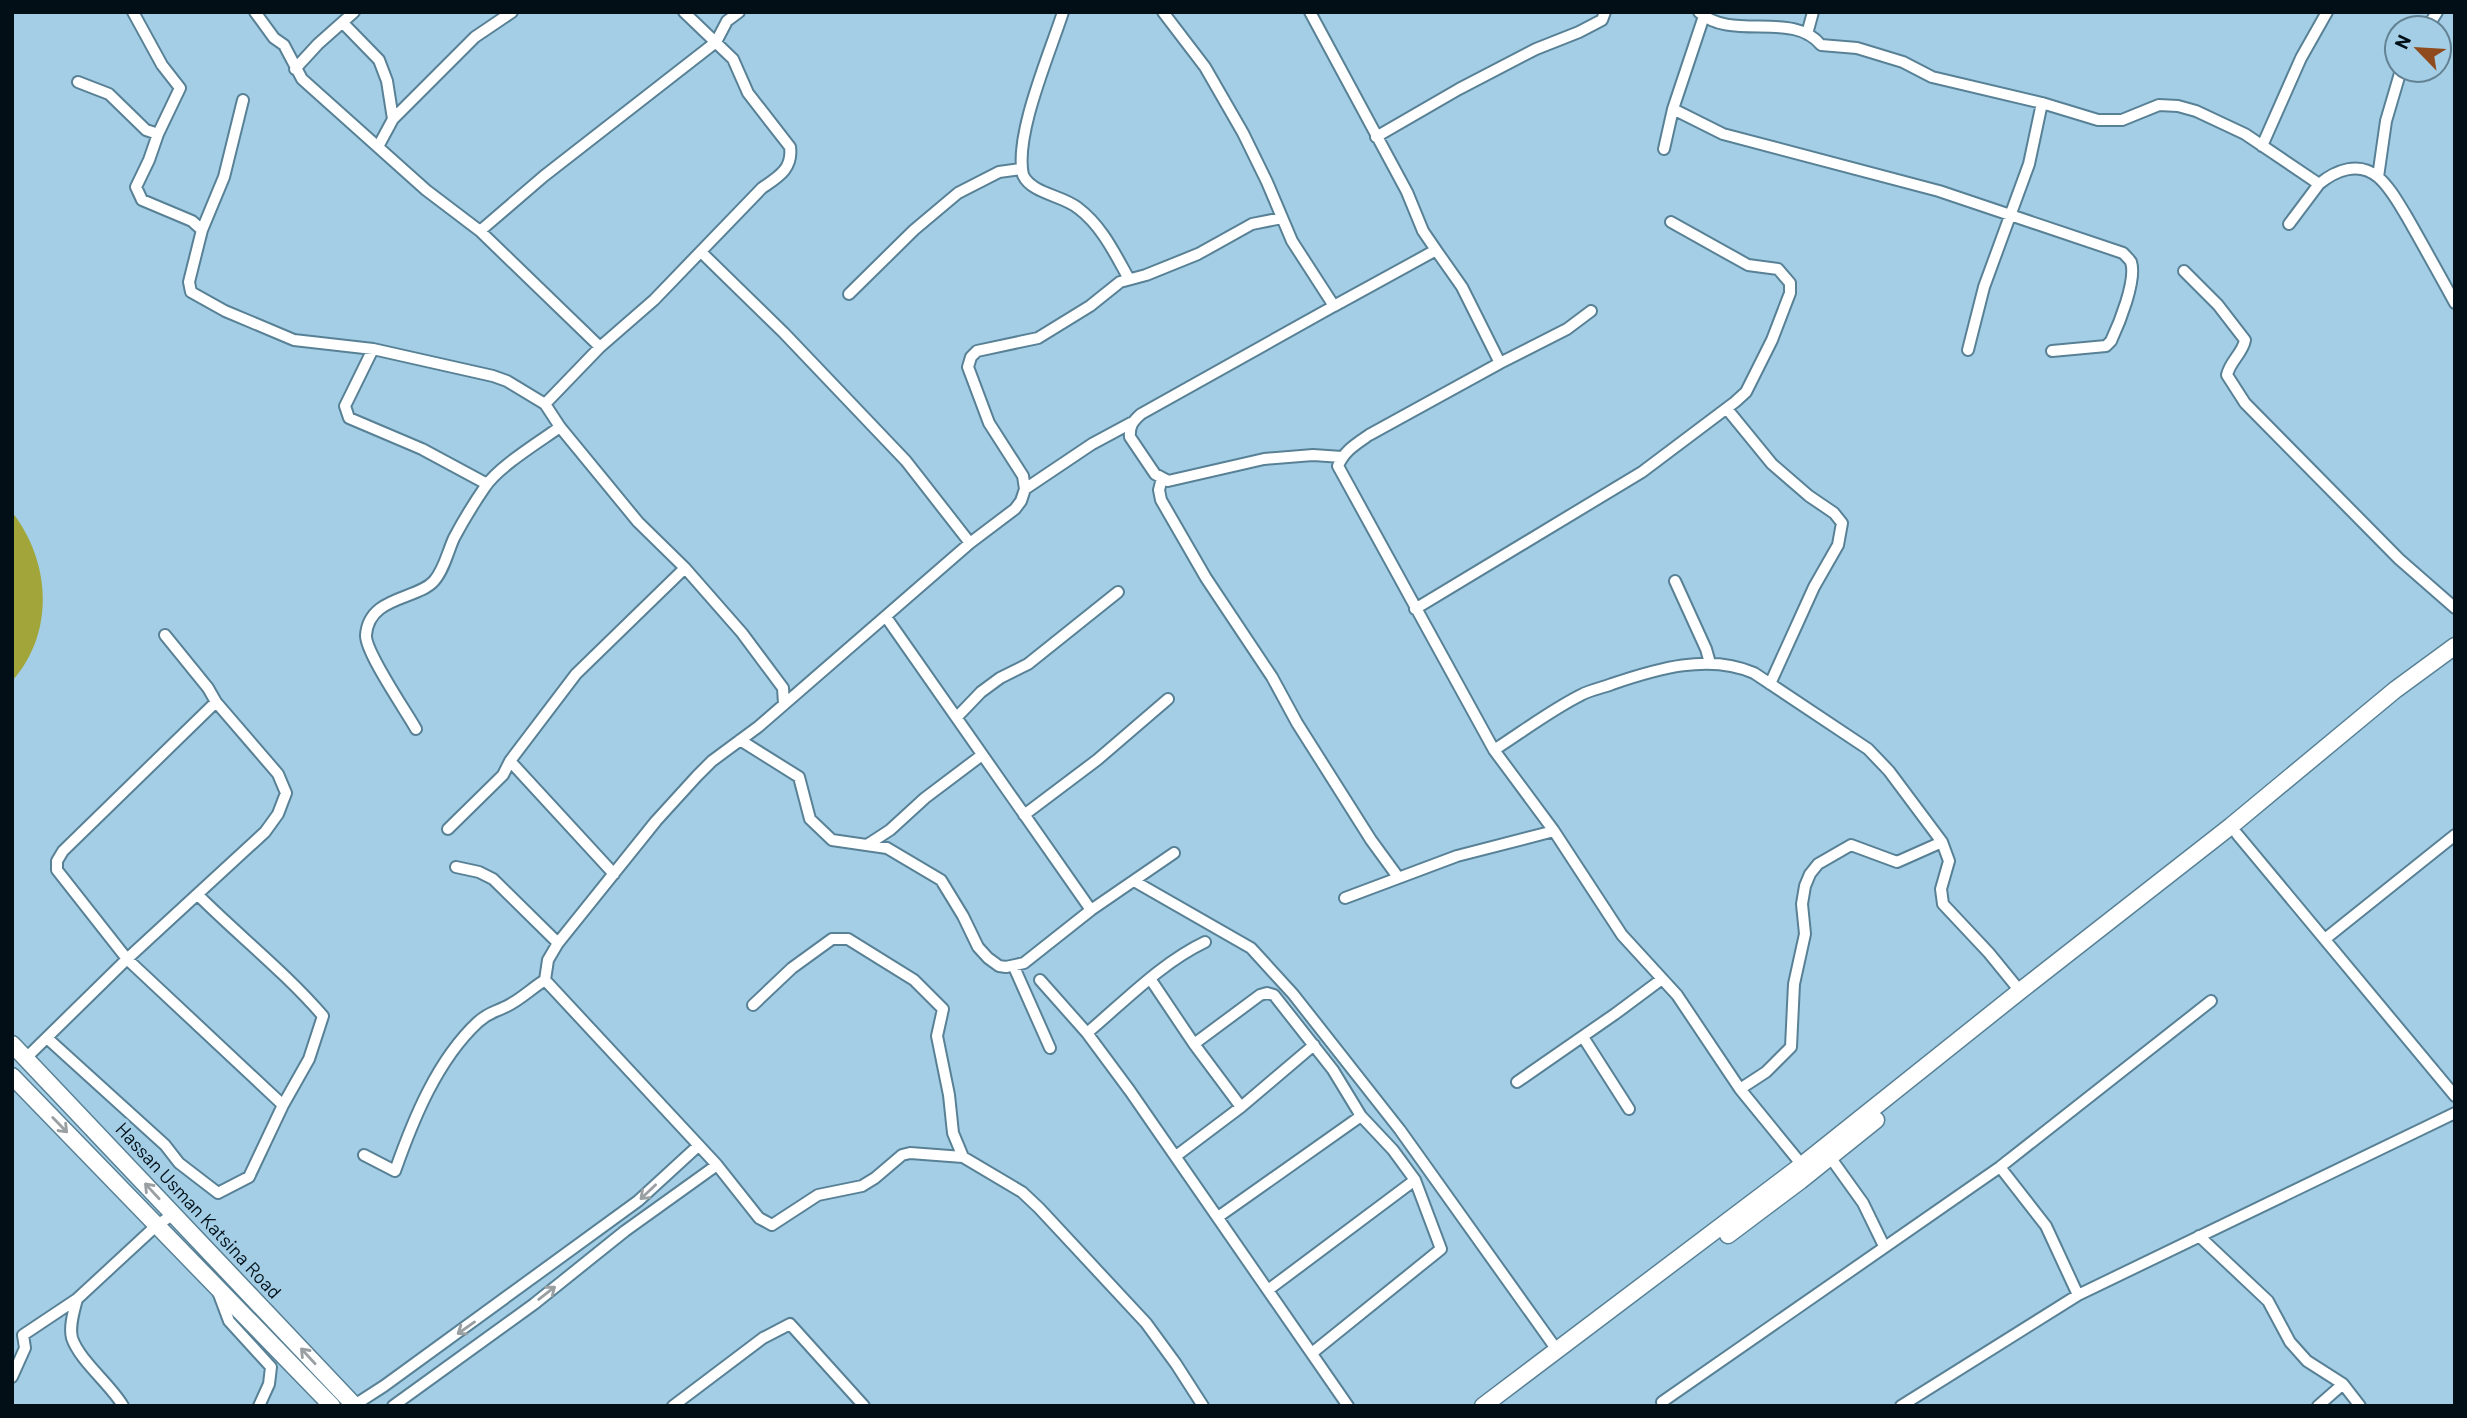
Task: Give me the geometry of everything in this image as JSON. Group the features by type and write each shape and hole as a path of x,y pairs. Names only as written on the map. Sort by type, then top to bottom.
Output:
{"main road":[{"path":"1483,1406 1802,1165 2231,826 2395,690 2455,646"},
{"path":"1499,1406 1830,1157 1975,1039 2237,834 2401,698 2455,658"},
{"name":"Hassan Usman Katsina Road","path":"12,1044 354,1405"},
{"name":"Hassan Usman Katsina Road","path":"12,1076 332,1406"}],"street":[{"path":"133,12 162,65 180,88 136,187 142,200 192,221 202,230"},
{"path":"255,12 274,38 284,45 295,69 311,87 379,145 426,190 480,231 600,347"},
{"path":"295,69 354,12"},
{"path":"379,145 393,119 475,37 512,12"},
{"path":"545,404 600,347 654,300 762,188 788,167 792,157 790,148 748,93 733,59 684,12"},
{"path":"480,231 544,176 716,42 727,21 738,12"},
{"path":"1063,12 1030,108 1021,169 1026,182 1032,187 1067,200 1090,218 1129,279"},
{"path":"1163,12 1205,67 1243,133 1292,241 1334,306"},
{"path":"1310,12 1407,192 1423,231 1462,287 1500,362"},
{"path":"1376,137 1536,49 1580,32 1602,20 1605,12"},
{"path":"1807,34 1813,12"},
{"path":"2262,146 2301,58 2327,12"},
{"path":"1664,149 1701,14 1738,28 1781,26 1815,37 1821,45 1857,48 1903,62 1932,77 2042,103 2098,120 2122,121 2159,105 2178,106 2196,111 2245,134 2319,184"},
{"path":"343,23 379,60 387,81 393,119"},
{"path":"78,82 109,94 146,130 158,134"},
{"path":"2378,177 2386,121 2396,84"},
{"path":"243,100 223,177 202,230 190,282 191,292 225,311 294,340 373,349 493,376 545,404 560,427 638,522 685,568 742,633 783,688 784,704"},
{"path":"1968,350 1984,286 2029,164 2042,103"},
{"path":"1673,109 1723,134 1939,191 2123,253 2130,261 2132,273 2111,341 2106,346 2052,351"},
{"path":"849,294 914,230 958,193 999,172 1021,169"},
{"path":"2289,224 2328,176 2347,169 2361,169 2378,177 2395,197 2455,303"},
{"path":"364,1155 395,1171 415,1116 433,1080 461,1042 476,1024 493,1010 505,1007 545,979 548,960 558,943 656,821 697,776 970,543 1015,509 1021,501 1024,489 1023,476 989,423 968,367 971,357 977,351 1038,338 1090,306 1120,282 1146,275 1198,254 1252,223 1282,218"},
{"path":"1415,609 1642,472 1727,410 1746,391 1790,293 1790,283 1778,269 1748,265 1671,222"},
{"path":"1024,489 1092,444 1131,423 1140,414 1436,250"},
{"path":"701,252 784,333 905,461 970,543"},
{"path":"2184,271 2218,305 2245,340 2242,349 2228,368 2227,375 2245,403 2399,559 2455,608"},
{"path":"1591,312 1567,329 1500,362 1369,435 1342,457 1338,466 1494,750 1554,831 1622,935 1677,995 1740,1088 1802,1165"},
{"path":"373,349 345,407 349,418 422,449 487,484"},
{"path":"1727,410 1772,464 1809,496 1834,513 1842,523 1838,545 1814,587 1770,684"},
{"path":"1131,423 1130,437 1155,474 1168,481 1264,459 1312,455 1342,457"},
{"path":"416,729 377,664 366,638 368,625 379,609 401,596 431,584 437,577 456,535 487,484 560,427"},
{"path":"1162,478 1159,490 1161,499 1206,578 1272,677 1297,723 1371,840 1398,877"},
{"path":"448,829 503,775 510,761 576,674 685,568"},
{"path":"1675,581 1710,663"},
{"path":"957,717 981,692 1000,678 1028,664 1118,592"},
{"path":"886,617 1091,910"},
{"path":"26,1058 127,959 265,832 278,814 286,793 278,774 216,702 208,688 165,635"},
{"path":"1494,750 1581,695 1638,676 1675,667 1710,663 1737,666 1754,673 1868,749 1911,798 1942,842 1948,861 1941,889 1943,904 2020,991"},
{"path":"1024,815 1097,760 1168,699"},
{"path":"216,702 63,851 57,861 57,870 127,959 283,1105"},
{"path":"740,740 799,777 810,819 832,840 887,848 940,880 963,916 978,947 999,966 1014,967 1024,963 1091,910 1174,853"},
{"path":"867,845 890,830 925,798 982,755"},
{"path":"510,761 614,874"},
{"path":"1345,898 1457,856 1554,831"},
{"path":"2237,834 2455,1096"},
{"path":"2325,939 2455,835"},
{"path":"1740,1088 1766,1072 1791,1047 1794,984 1805,934 1804,893 1810,874 1831,855 1851,845 1897,862 1942,842"},
{"path":"456,867 479,872 493,879 558,943"},
{"path":"1134,881 1251,948 1293,994 1400,1130 1557,1350"},
{"path":"47,1038 164,1144 179,1163 218,1193 249,1178 283,1105 309,1059 323,1016 281,971 242,939 198,895"},
{"path":"753,1005 792,968 832,939 848,939 914,980 943,1009 937,1036 949,1095 953,1133 963,1157"},
{"path":"1087,1033 1186,953 1205,942"},
{"path":"1014,967 1050,1048"},
{"path":"545,979 717,1165 759,1218 772,1225 818,1195 862,1185 876,1178 902,1155 910,1153 963,1157 1022,1192 1039,1208 1146,1323 1203,1406"},
{"path":"1517,1082 1662,979"},
{"path":"1040,980 1087,1033 1176,1156 1348,1406"},
{"path":"1151,980 1241,1107"},
{"path":"1194,1044 1267,993 1274,995 1314,1045 1361,1116 1393,1150 1415,1180 1441,1249 1312,1353"},
{"path":"1662,1402 2000,1167 2211,1001"},
{"path":"1583,1037 1629,1109"},
{"path":"1176,1156 1241,1107 1314,1045"},
{"path":"1907,1404 2078,1294 2455,1113"},
{"path":"1218,1217 1361,1116"},
{"path":"354,1405 577,1248 638,1202 698,1146"},
{"path":"1830,1157 1863,1203 1884,1247"},
{"path":"393,1406 534,1304 625,1231 717,1165"},
{"path":"2000,1167 2046,1226 2078,1294"},
{"path":"1268,1290 1415,1180"},
{"path":"12,1377 25,1348 23,1335 77,1299 157,1225 174,1214"},
{"path":"2199,1236 2268,1301 2290,1342 2307,1361 2343,1384 2360,1406"},
{"path":"216,1286 229,1321 271,1367 269,1384 260,1406"},
{"path":"77,1299 72,1339 123,1406"},
{"path":"673,1406 763,1338 790,1324 864,1406"},
{"path":"2318,1406 2343,1384"},
{"path":"685,1395 694,1406"}],"shaded area":[{"path":"12,512 34,553 43,597 36,641 26,662 12,681"}]}
